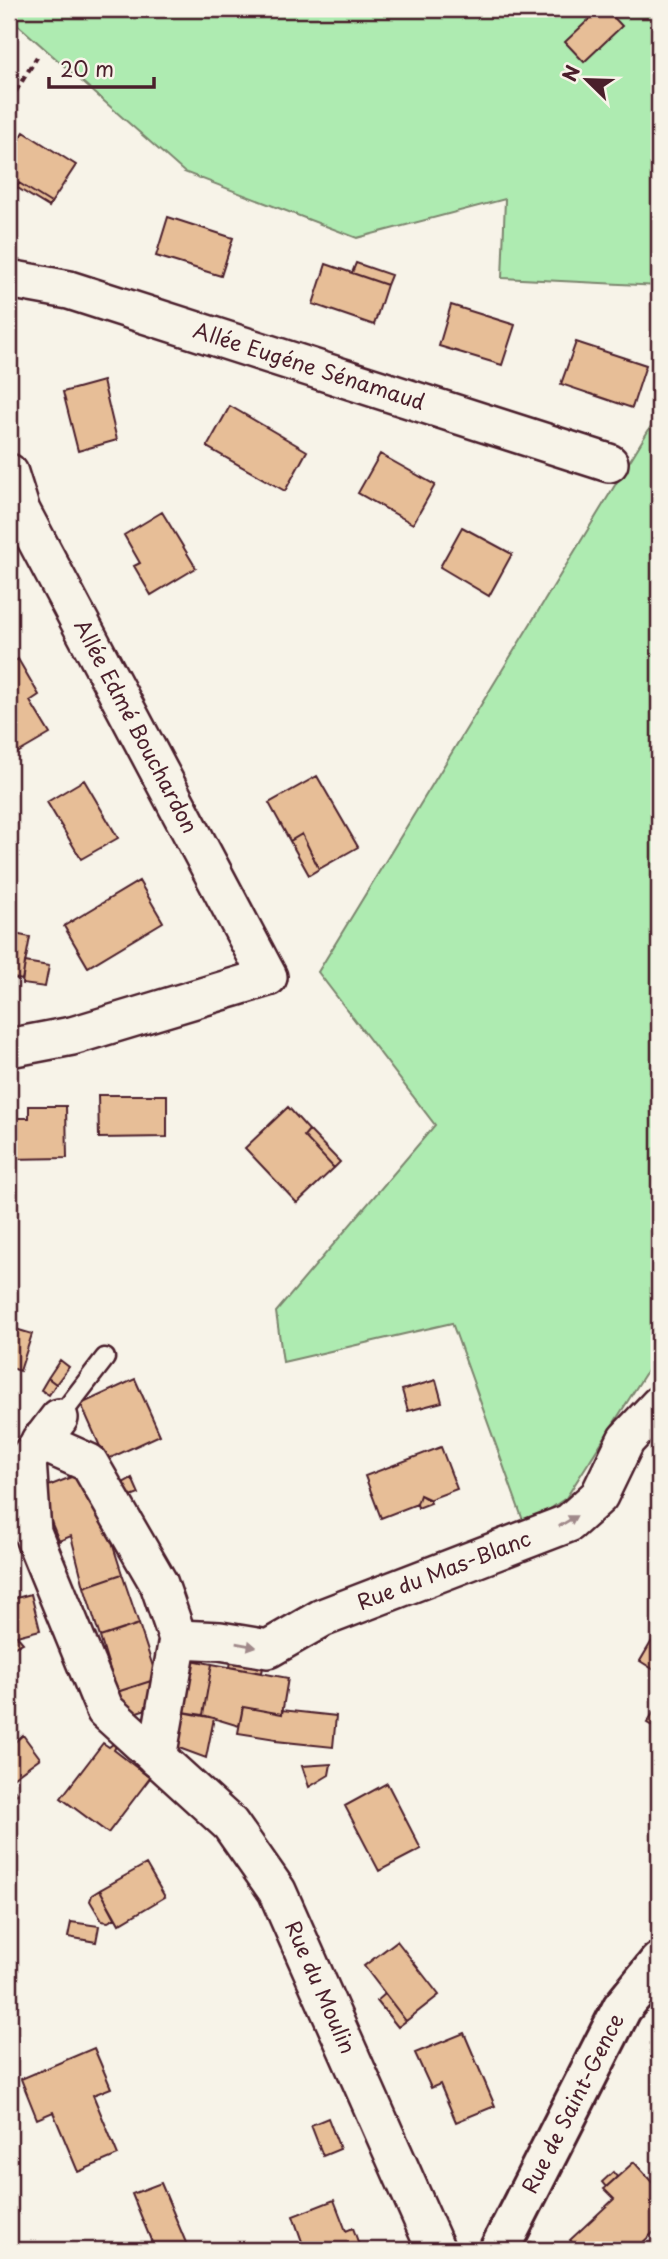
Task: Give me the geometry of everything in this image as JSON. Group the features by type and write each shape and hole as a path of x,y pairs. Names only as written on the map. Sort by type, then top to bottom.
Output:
{"street":[{"name":"Allée Eugéne Sénamaud","path":"9,279 69,290 609,463"},
{"name":"Allée Edmé Bouchardon","path":"9,473 21,511 268,976 72,1036 9,1048"},
{"name":"Rue du Mas-Blanc","path":"178,1639 220,1641 268,1649 322,1618 569,1523 599,1496 626,1440 659,1405"},
{"path":"34,1443 89,1463 159,1584 178,1639 157,1758"},
{"name":"Rue du Moulin","path":"34,1443 33,1532 105,1710 230,1824 277,1891 436,2250"},
{"name":"Rue de Saint-Gence","path":"499,2250 622,2008 659,1962"}],"lane":[{"path":"34,1443 105,1358"}],"path":[{"path":"9,102 37,57"}],"green space":[{"path":"9,9 659,9 659,286 502,278 505,199 357,238 184,172 9,17"},
{"path":"659,413 659,1352 566,1498 525,1526 452,1323 283,1362 276,1312 435,1125 318,972"}],"building":[{"path":"600,9 606,9 622,26 584,62 565,42"},
{"path":"24,132 76,165 51,203 19,183 16,187 9,182 9,156"},
{"path":"19,183 51,203 49,207 16,187"},
{"path":"168,217 233,238 221,276 156,256"},
{"path":"356,263 391,275 387,285 352,273"},
{"path":"326,264 387,285 374,325 313,304"},
{"path":"451,305 515,325 502,365 439,346"},
{"path":"576,342 646,365 632,408 561,384"},
{"path":"103,381 117,440 78,451 63,392"},
{"path":"230,406 307,451 285,491 207,447"},
{"path":"380,454 435,485 413,524 358,493"},
{"path":"162,512 196,568 151,595 134,566 140,563 124,535"},
{"path":"462,527 512,554 489,596 440,567"},
{"path":"18,659 39,695 30,701 50,734 14,755 9,747 9,664"},
{"path":"317,776 358,847 319,869 302,834 290,841 269,803"},
{"path":"84,780 118,838 81,859 47,802"},
{"path":"302,834 319,869 309,875 290,841"},
{"path":"139,881 163,922 88,967 64,926"},
{"path":"9,933 30,937 22,980 9,977"},
{"path":"25,962 49,966 45,987 22,984"},
{"path":"98,1095 167,1095 167,1137 99,1138"},
{"path":"29,1106 66,1106 67,1158 9,1159 9,1118 29,1118"},
{"path":"288,1107 309,1130 304,1136 334,1168 297,1203 245,1148"},
{"path":"309,1130 340,1162 334,1168 304,1136"},
{"path":"9,1327 32,1334 20,1371 9,1367"},
{"path":"60,1360 69,1367 56,1384 48,1378"},
{"path":"48,1378 56,1384 49,1395 41,1390"},
{"path":"135,1379 160,1435 106,1460 81,1404"},
{"path":"436,1380 442,1402 408,1411 402,1390"},
{"path":"441,1447 457,1489 428,1500 420,1495 417,1504 381,1518 365,1476"},
{"path":"79,1474 101,1508 122,1574 84,1587 71,1536 59,1541 38,1490"},
{"path":"132,1478 139,1494 123,1500 116,1487"},
{"path":"420,1495 429,1499 431,1503 418,1508"},
{"path":"122,1574 139,1624 100,1637 84,1587"},
{"path":"31,1594 40,1630 9,1638 9,1600"},
{"path":"139,1624 157,1679 117,1692 100,1637"},
{"path":"659,1629 659,1673 640,1661"},
{"path":"17,1636 23,1643 9,1650 9,1638"},
{"path":"186,1659 212,1664 203,1715 177,1711"},
{"path":"231,1661 263,1667 262,1673 230,1667"},
{"path":"212,1664 288,1678 282,1714 243,1707 239,1726 203,1715"},
{"path":"157,1679 164,1703 125,1716 117,1692"},
{"path":"659,1704 659,1730 647,1723"},
{"path":"243,1707 282,1714 282,1710 336,1716 333,1747 276,1741 238,1733"},
{"path":"177,1711 214,1718 206,1758 171,1745"},
{"path":"23,1735 40,1758 10,1780 9,1747"},
{"path":"103,1743 109,1747 113,1744 116,1746 114,1750 150,1778 108,1833 61,1798"},
{"path":"331,1764 329,1775 309,1787 302,1766"},
{"path":"9,1782 17,1794 9,1799"},
{"path":"387,1783 421,1849 379,1871 345,1806"},
{"path":"146,1864 165,1897 119,1924 100,1890"},
{"path":"100,1890 115,1918 108,1922 102,1921 90,1901 92,1895"},
{"path":"71,1922 99,1926 96,1942 68,1937"},
{"path":"397,1941 439,1995 406,2021 364,1966"},
{"path":"385,1994 406,2021 398,2027 377,2001"},
{"path":"464,2033 495,2106 456,2122 440,2084 431,2088 415,2053"},
{"path":"94,2048 111,2088 93,2095 118,2155 78,2172 53,2112 37,2119 21,2079"},
{"path":"328,2118 340,2149 323,2156 311,2125"},
{"path":"634,2162 657,2188 657,2200 654,2203 659,2208 659,2227 635,2250 579,2250 570,2240 614,2199 604,2189"},
{"path":"613,2172 617,2177 606,2187 602,2182"},
{"path":"161,2183 189,2250 155,2250 132,2194"},
{"path":"334,2200 346,2231 353,2228 361,2250 305,2250 293,2216"},
{"path":"530,2242 545,2250 526,2250"}]}
